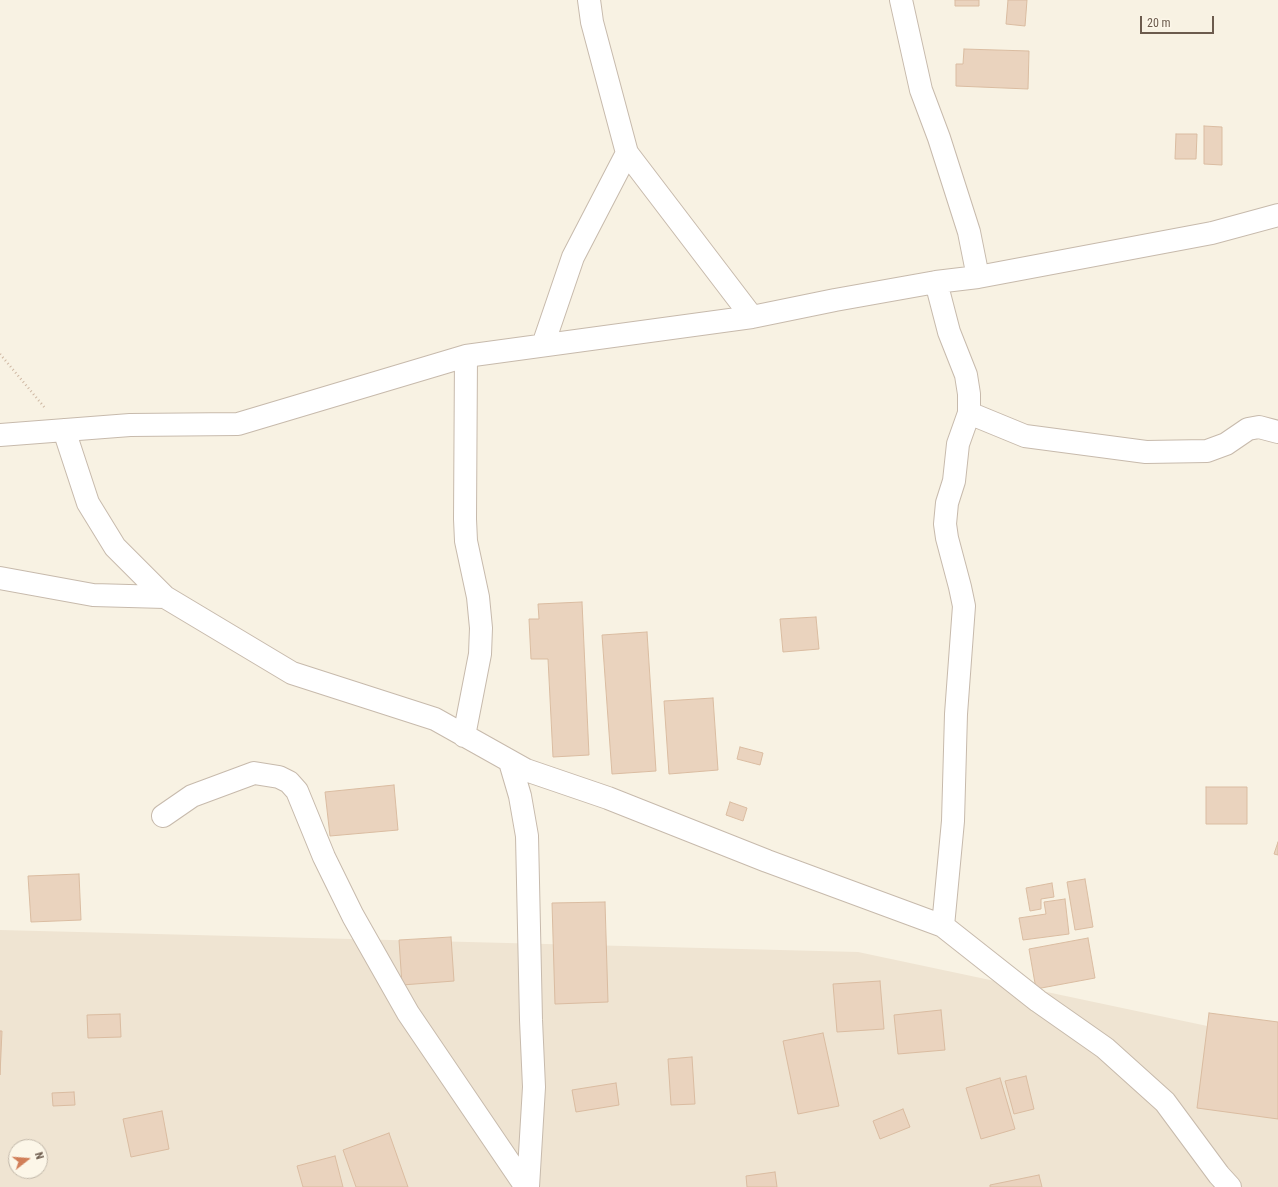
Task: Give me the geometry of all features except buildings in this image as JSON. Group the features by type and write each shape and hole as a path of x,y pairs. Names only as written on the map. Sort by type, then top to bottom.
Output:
{"street":[{"path":"589,0 592,22 628,153 752,317"},
{"path":"901,0 921,90 939,138 969,232 978,277"},
{"path":"543,345 573,257 628,153"},
{"path":"0,435 130,425 238,424 466,356 752,317 936,282 978,277 1212,233 1278,215"},
{"path":"936,282 949,332 966,375 969,394 969,413 958,444 954,481 947,503 945,524 964,606 956,714 954,821 943,926"},
{"path":"464,736 480,654 481,628 478,597 466,541 466,356"},
{"path":"969,413 1025,436 1146,452 1207,451 1226,444 1248,429 1259,428 1278,432"},
{"path":"64,430 88,503 115,547 165,597 292,673 434,719 526,770 608,798 943,926 1038,1001 1105,1048 1165,1102 1219,1175 1230,1187"},
{"path":"0,578 93,595 165,597"},
{"path":"510,762 520,796 527,836 534,1087 527,1187"},
{"path":"163,816 192,796 254,773 279,777 289,782 297,791 324,857 352,916 408,1013 527,1187"}],"path":[{"path":"0,354 64,430"}],"shaded area":[{"path":"0,930 858,952 1278,1041 1278,1187 0,1187"}]}
